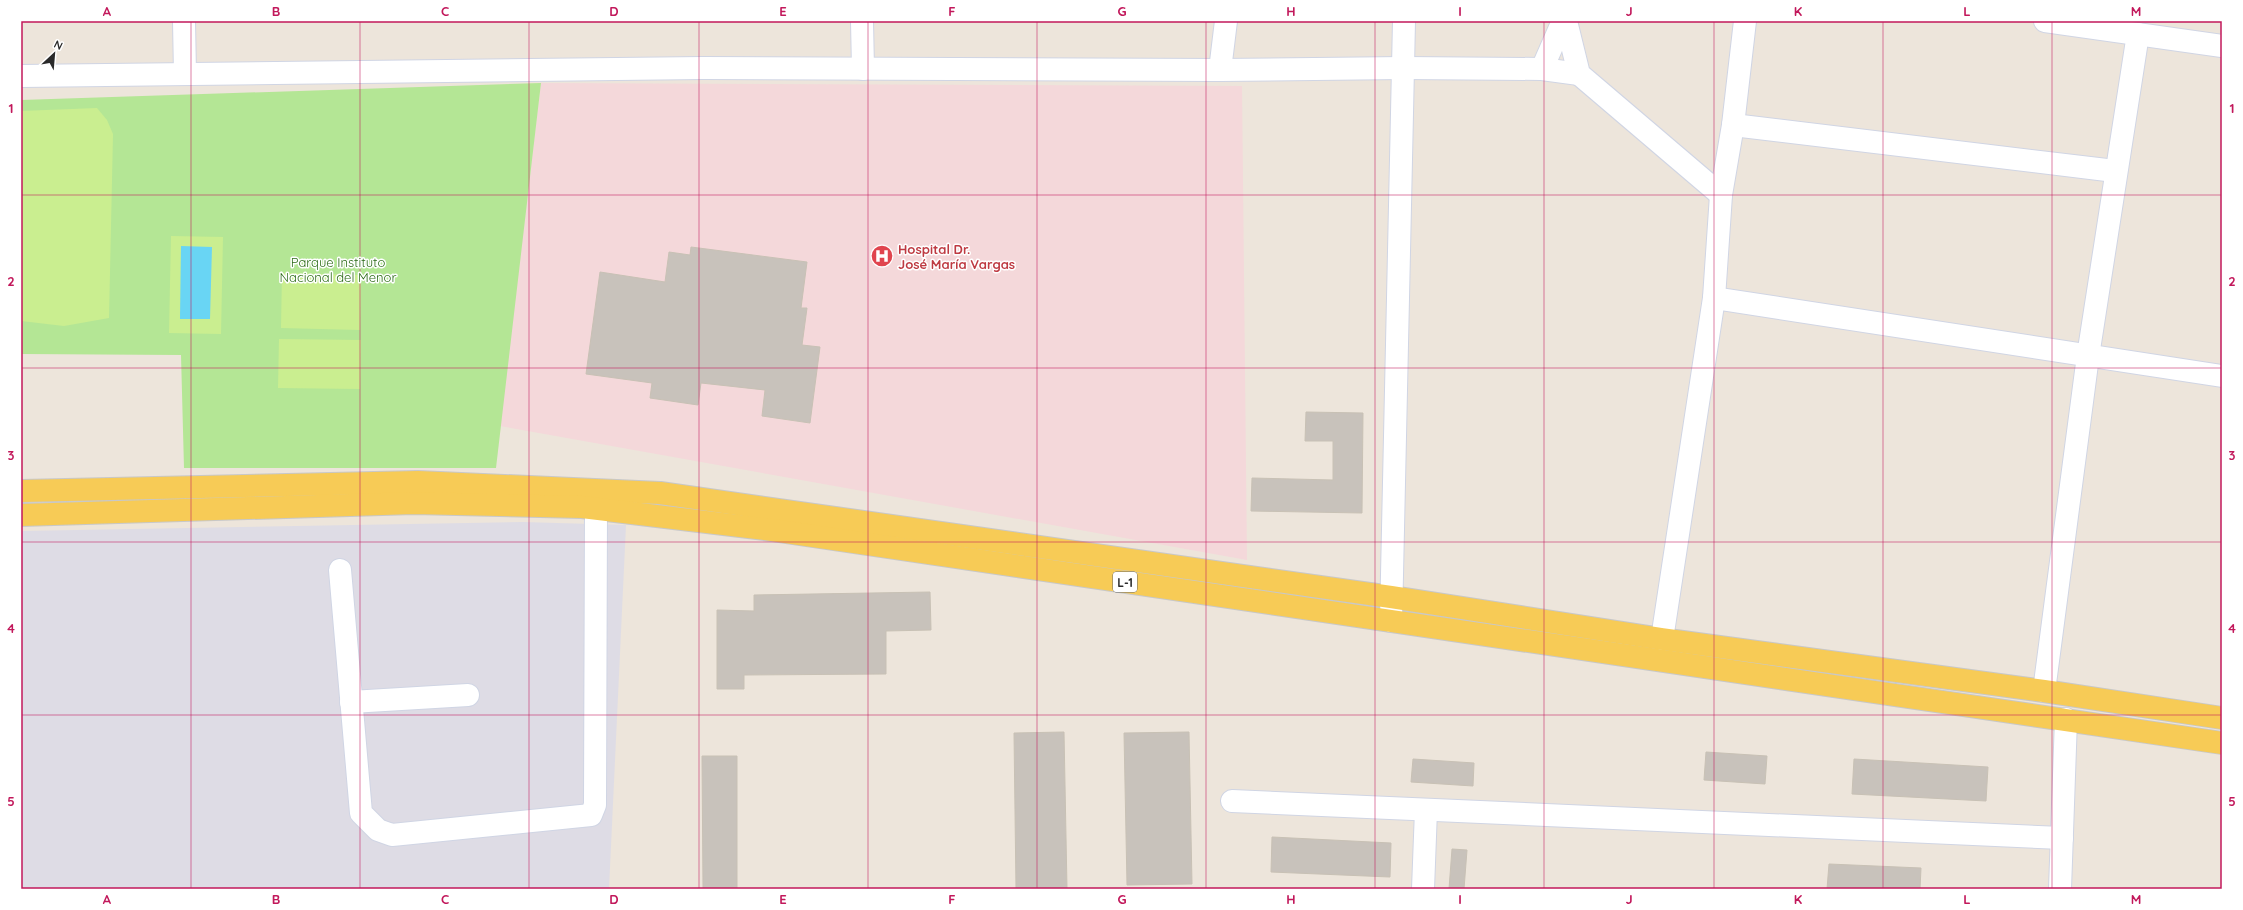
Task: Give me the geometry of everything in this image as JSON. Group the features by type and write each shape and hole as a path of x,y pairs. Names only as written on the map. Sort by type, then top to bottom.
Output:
{"main road":[{"name":"L-1","path":"21,491 418,482 660,493 1391,597 1662,639 2044,690 2222,718"},
{"name":"L-1","path":"21,515 414,503 596,509 772,530 2222,743"}],"street":[{"path":"184,21 186,74"},
{"path":"862,21 863,69"},
{"path":"1220,70 1226,21"},
{"path":"1391,621 1404,21"},
{"path":"1542,69 1564,21"},
{"path":"1564,21 1579,74"},
{"path":"1662,639 1714,298 1721,195 1733,125 1745,21"},
{"path":"2045,21 2151,30 2222,46"},
{"path":"2044,690 2088,356 2115,171 2151,30"},
{"path":"21,76 703,68 1220,70 1404,68 1542,69 1579,74 1721,195"},
{"path":"1733,125 2115,171"},
{"path":"1714,298 2222,376"},
{"path":"340,570 361,813 378,830 392,835 591,815 595,805 596,509"},
{"path":"351,702 468,695"},
{"path":"2060,889 2066,719"},
{"path":"1232,801 2062,838"},
{"path":"1423,889 1426,810"}],"shaded area":[{"name":"Hospital Dr. José María Vargas","path":"541,83 1242,86 1247,560 500,426"},
{"path":"523,522 626,525 609,889 21,889 21,531"}],"green space":[{"name":"Parque Instituto Nacional del Menor","path":"541,83 496,468 184,468 181,355 21,354 21,100"},
{"path":"97,108 107,120 113,134 109,318 64,326 21,321 21,111"},
{"path":"171,236 223,237 221,334 169,333"},
{"path":"282,273 361,275 360,330 281,328"},
{"path":"279,339 361,340 360,389 278,388"}],"water":[{"path":"181,246 212,247 210,319 180,319"}],"building":[{"path":"691,247 807,262 801,308 807,308 802,345 820,347 810,423 762,416 765,390 701,383 698,405 650,398 652,383 586,374 600,272 665,282 669,252 690,255"},
{"path":"1306,412 1363,413 1362,513 1251,511 1252,478 1333,480 1333,441 1305,441"},
{"path":"930,592 931,630 886,631 886,674 744,675 744,689 717,689 717,610 754,611 754,595"},
{"path":"1064,732 1067,889 1016,889 1014,733"},
{"path":"1189,732 1192,884 1127,885 1124,733"},
{"path":"1706,752 1767,756 1765,784 1704,780"},
{"path":"702,756 737,756 737,888 703,888"},
{"path":"1413,759 1474,763 1473,786 1411,782"},
{"path":"1854,759 1988,767 1986,801 1852,794"},
{"path":"1272,837 1391,843 1390,877 1271,872"},
{"path":"1452,849 1467,850 1464,889 1449,889"},
{"path":"1829,864 1921,868 1920,889 1827,889"}],"place":[{"name":"Hospital Dr. José María Vargas","path":"882,256"}]}
